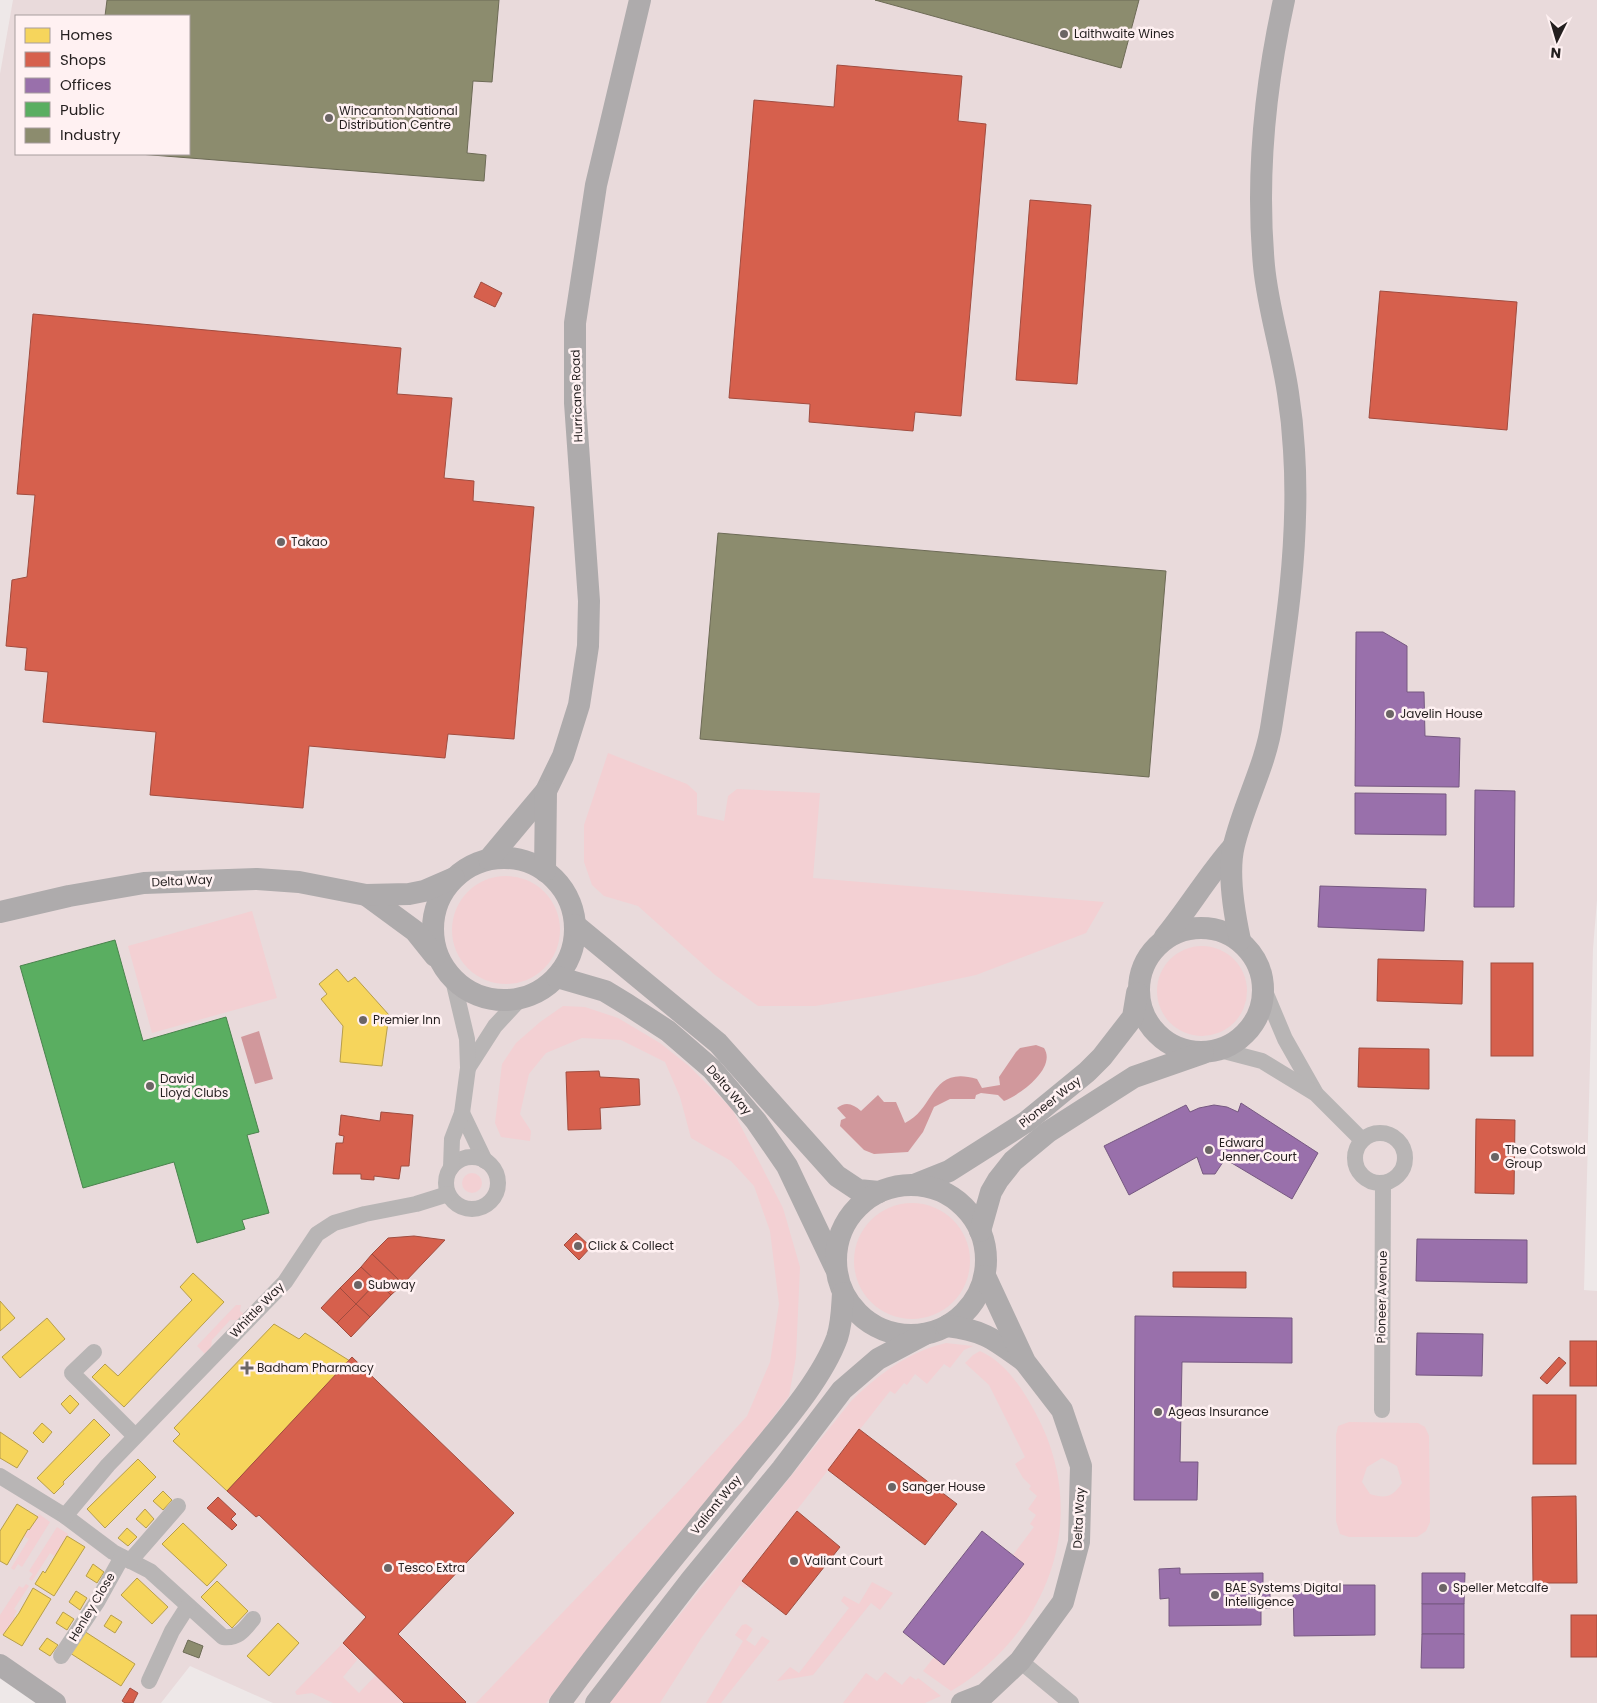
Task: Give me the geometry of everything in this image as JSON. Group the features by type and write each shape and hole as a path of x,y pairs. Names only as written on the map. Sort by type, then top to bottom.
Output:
{"street":[{"name":"Hurricane Road","path":"489,860 546,791 563,756 579,705 588,646 589,601 575,402 575,323 596,185 640,0"},
{"path":"1240,940 1232,903 1233,847 1272,728 1289,617 1295,516 1294,452 1288,392 1270,307 1264,266 1261,196 1264,126 1284,0"},
{"name":"Hurricane Road","path":"545,871 546,791"},
{"path":"1233,847 1214,868 1179,920 1148,958 1140,977 1141,1006 1155,1031 1178,1048 1192,1052 1213,1051 1262,1061 1316,1094 1362,1140"},
{"path":"508,858 528,862 545,871 564,892 570,904 575,925 571,953 557,977 540,991 520,999 496,1001 473,994 453,980 439,961 432,940 433,917 440,896 454,878 470,866 489,860 508,858"},
{"name":"Delta Way","path":"0,912 69,896 144,883 209,879 299,882 366,895 409,894 424,891 454,878"},
{"name":"Delta Way","path":"366,895 415,931 439,961"},
{"name":"Delta Way","path":"575,925 718,1043 837,1176 858,1190 879,1192"},
{"path":"1161,942 1175,933 1192,928 1208,927 1225,931 1240,940 1258,962 1264,989 1285,1039 1316,1094"},
{"name":"Delta Way","path":"557,977 605,991 668,1031 712,1069 756,1121 787,1166 836,1268"},
{"name":"Pioneer Way","path":"914,1185 949,1171 1026,1122 1087,1072 1102,1057 1133,1016 1140,977"},
{"path":"453,980 467,1040 468,1068 462,1113 452,1139 451,1168 446,1180 448,1194 458,1205 472,1209 487,1205 496,1194 498,1180 492,1167 485,1161 462,1113"},
{"path":"1213,1051 1238,1041 1252,1027 1261,1009 1264,989"},
{"path":"468,1068 496,1026 520,999"},
{"name":"Pioneer Way","path":"980,1231 992,1192 998,1180 1013,1161 1048,1132 1134,1077 1213,1051"},
{"path":"1375,1133 1383,1133 1390,1134 1402,1144 1406,1159 1396,1178 1383,1183 1367,1180 1356,1167 1355,1153 1362,1140 1375,1133"},
{"path":"451,1168 463,1159 470,1157 485,1161"},
{"name":"Pioneer Avenue","path":"1382,1410 1383,1183"},
{"path":"596,1703 691,1580 782,1470 842,1390 878,1359 925,1334 947,1326 964,1314 977,1296 985,1276 986,1254 980,1231 970,1213 954,1198 935,1189 914,1185 896,1186 879,1192 862,1203 848,1217 840,1235 836,1255 836,1268 843,1293 857,1313 877,1327 900,1335 925,1334"},
{"name":"Whittle Way","path":"65,1516 85,1490 135,1436 285,1282 317,1234 334,1223 365,1214 416,1204 448,1194"},
{"name":"Delta Way","path":"962,1703 985,1694 1020,1661 1063,1602 1079,1542 1080,1466 1062,1410 1025,1362 985,1276"},
{"name":"Valiant Way","path":"560,1703 630,1610 816,1378 837,1338 841,1320 843,1293"},
{"name":"Delta Way","path":"947,1326 972,1329 991,1337 1025,1362"},
{"path":"94,1352 72,1373 135,1436"},
{"path":"0,1476 65,1516 126,1559 150,1571 223,1637 232,1638 239,1635 253,1619"},
{"name":"Henley Close","path":"61,1656 126,1559 178,1506"},
{"path":"149,1681 172,1631 188,1606"},
{"path":"1020,1661 1070,1703"},
{"path":"0,1665 56,1703"}],"shaded area":[{"path":"13,0 1597,0 1597,900 1593,949 1584,1290 1597,1291 1597,1703 273,1703 190,1666 161,1703 54,1703 0,1667 0,74"},
{"path":"608,753 687,784 697,793 697,815 724,821 728,796 737,789 820,793 813,878 1104,902 1086,933 976,975 882,995 815,1006 758,1006 715,975 638,906 604,896 592,885 584,862 584,825"},
{"path":"506,876 527,880 545,891 556,909 560,930 556,951 545,969 527,980 506,984 485,980 467,969 456,951 452,930 456,909 467,891 485,880"},
{"path":"252,911 277,998 152,1033 128,946"},
{"path":"1202,946 1219,949 1234,959 1244,974 1247,991 1244,1008 1234,1023 1219,1033 1202,1036 1185,1033 1170,1023 1160,1008 1157,991 1160,974 1170,959 1185,949"},
{"path":"563,1006 585,1007 618,1018 660,1043 689,1066 732,1109 783,1208 800,1267 796,1357 789,1396 753,1444 648,1571 546,1703 476,1703 678,1492 747,1416 770,1362 779,1304 770,1231 754,1186 731,1161 691,1138 680,1097 665,1062 621,1040 582,1038 546,1053 529,1074 520,1114 531,1131 530,1141 501,1137 495,1123 502,1064 516,1043 540,1022"},
{"path":"259,1031 273,1079 255,1084 241,1037"},
{"path":"1036,1045 1044,1048 1047,1056 1041,1072 1027,1087 1004,1101 998,1095 981,1093 976,1095 975,1099 950,1099 934,1107 923,1132 908,1152 874,1154 864,1150 840,1126 841,1120 846,1118 837,1108 849,1104 861,1111 878,1095 884,1102 896,1102 905,1123 923,1108 942,1083 950,1078 962,1076 977,1079 982,1088 1000,1085 999,1077 1016,1052 1020,1048"},
{"path":"468,1173 476,1173 482,1179 482,1187 476,1193 468,1193 462,1187 462,1179"},
{"path":"912,1203 934,1208 953,1220 965,1239 970,1261 965,1283 953,1302 934,1314 912,1319 890,1314 871,1302 859,1283 854,1261 859,1239 871,1220 890,1208"},
{"path":"236,1305 241,1305 240,1311 244,1314 238,1320 230,1320 212,1340 211,1347 205,1354 197,1346"},
{"path":"946,1343 973,1346 964,1350 950,1368 944,1364 927,1384 915,1374 907,1385 904,1383 895,1394 890,1391 742,1580 749,1586 746,1589 740,1585 702,1637 660,1703 609,1703 852,1400 873,1381 896,1365 920,1352"},
{"path":"980,1351 998,1362 1005,1369 1019,1385 1035,1412 1052,1451 1060,1491 1060,1530 1052,1568 1036,1604 1014,1637 985,1667 951,1691 923,1671 934,1657 945,1665 1024,1564 1013,1555 1034,1527 1030,1524 1036,1515 1028,1509 1037,1496 1029,1489 1031,1486 1023,1478 1015,1464 1025,1457 989,1385 965,1363"},
{"path":"1349,1422 1418,1423 1425,1427 1429,1436 1430,1522 1426,1531 1417,1537 1349,1537 1340,1534 1336,1521 1336,1435 1338,1426","holes":["1382,1458 1397,1466 1402,1483 1395,1491 1388,1496 1370,1494 1362,1482 1367,1467"]},
{"path":"39,1514 50,1522 22,1567 18,1564 14,1570 11,1568 29,1539 23,1536"},
{"path":"57,1527 68,1534 56,1557 50,1553 32,1581 29,1579 33,1574 29,1571"},
{"path":"872,1582 893,1593 880,1610 871,1603 813,1675 777,1681 790,1667 799,1673 849,1608 841,1601 844,1596 859,1604"},
{"path":"26,1584 29,1586 14,1609 17,1611 14,1616 16,1618 3,1635 0,1633 0,1615 19,1586 23,1588"},
{"path":"746,1624 753,1629 746,1640 755,1646 762,1636 770,1641 721,1703 706,1703 743,1641 735,1635 742,1625"},
{"path":"343,1643 357,1660 343,1677 359,1693 376,1675 404,1703 333,1703 312,1693 297,1695 295,1692"},
{"path":"885,1672 902,1685 910,1676 916,1680 918,1678 941,1696 925,1703 843,1703 866,1673 877,1681"}],"building: Homes":[{"name":"Premier Inn","path":"337,969 348,982 355,977 389,1015 382,1066 340,1062 343,1026 321,999 327,994 319,984"},
{"path":"193,1273 224,1302 124,1407 92,1377 105,1364 118,1376 192,1300 180,1287"},
{"path":"0,1301 15,1318 0,1331"},
{"path":"47,1318 65,1339 20,1378 2,1357"},
{"path":"274,1324 299,1339 305,1333 350,1361 227,1491 173,1441 180,1434 174,1428"},
{"path":"70,1395 79,1404 70,1414 61,1404"},
{"path":"94,1419 110,1435 63,1482 64,1484 54,1494 37,1478"},
{"path":"42,1423 52,1432 43,1443 33,1433"},
{"path":"0,1432 28,1451 17,1468 0,1458"},
{"path":"138,1459 156,1477 105,1528 87,1509"},
{"path":"163,1491 172,1500 163,1510 153,1501"},
{"path":"17,1504 38,1517 28,1529 7,1565 0,1561 0,1531"},
{"path":"145,1509 154,1519 146,1528 136,1519"},
{"path":"183,1523 227,1565 207,1586 162,1544"},
{"path":"127,1528 137,1537 128,1546 118,1538"},
{"path":"67,1536 85,1547 54,1596 35,1584 43,1571 45,1573"},
{"path":"93,1564 104,1572 97,1583 86,1576"},
{"path":"137,1578 168,1607 152,1624 121,1595"},
{"path":"217,1581 248,1611 232,1628 201,1597"},
{"path":"33,1588 51,1599 22,1646 3,1635 19,1613"},
{"path":"76,1591 87,1598 80,1610 69,1602"},
{"path":"63,1612 74,1619 67,1630 56,1623"},
{"path":"111,1615 122,1622 115,1633 104,1626"},
{"path":"278,1623 299,1643 269,1676 247,1656"},
{"path":"84,1631 135,1664 121,1686 70,1653"},
{"path":"47,1638 58,1645 50,1656 39,1649"}],"building: Shops":[{"path":"837,65 962,76 958,121 986,124 961,416 915,412 913,431 809,422 810,404 729,398 754,100 834,107"},
{"path":"1030,200 1091,205 1077,384 1016,380"},
{"path":"481,282 502,293 495,307 474,297"},
{"path":"1380,291 1517,302 1507,430 1369,418"},
{"name":"Takao","path":"33,314 401,348 397,394 452,398 444,478 474,481 473,501 534,507 514,739 448,734 445,758 309,746 303,808 150,795 156,732 43,722 48,672 25,670 27,648 6,646 12,580 27,577 35,495 17,494"},
{"path":"1378,959 1463,961 1462,1004 1377,1001"},
{"path":"1491,963 1533,963 1533,1056 1491,1056"},
{"path":"1359,1048 1429,1049 1429,1089 1358,1087"},
{"path":"599,1071 600,1077 639,1079 640,1105 600,1108 601,1129 568,1130 566,1072"},
{"path":"381,1112 413,1115 409,1166 401,1166 399,1179 374,1176 374,1180 361,1179 361,1174 333,1174 336,1143 343,1143 344,1136 339,1135 341,1115 380,1121"},
{"name":"The Cotswold Group","path":"1476,1119 1515,1120 1514,1194 1475,1193"},
{"name":"Click & Collect","path":"576,1233 591,1247 579,1260 564,1245"},
{"path":"414,1236 445,1240 403,1284 372,1254 388,1238"},
{"path":"372,1254 403,1284 391,1295 361,1267"},
{"name":"Subway","path":"361,1267 377,1282 356,1304 340,1288"},
{"path":"1173,1272 1246,1272 1246,1288 1173,1287"},
{"path":"377,1282 391,1295 370,1317 356,1304"},
{"path":"340,1288 356,1304 337,1323 321,1308"},
{"path":"356,1304 370,1317 351,1337 337,1323"},
{"path":"1570,1341 1597,1341 1597,1386 1570,1386"},
{"name":"Tesco Extra","path":"352,1357 514,1513 398,1634 465,1703 404,1703 343,1643 366,1617 259,1515 256,1517 227,1491"},
{"path":"1559,1357 1566,1363 1547,1384 1540,1378"},
{"path":"1533,1395 1576,1395 1576,1464 1533,1464"},
{"name":"Sanger House","path":"859,1429 957,1504 925,1545 828,1470"},
{"path":"1576,1496 1577,1583 1533,1583 1532,1497"},
{"path":"218,1497 236,1514 231,1519 237,1525 232,1530 207,1508"},
{"name":"Valiant Court","path":"797,1511 840,1547 786,1615 742,1581"},
{"path":"1571,1615 1597,1615 1597,1657 1571,1657"},
{"path":"130,1688 138,1693 133,1703 125,1703 122,1701"}],"building: Offices":[{"name":"Javelin House","path":"1356,632 1383,632 1407,646 1407,692 1424,692 1425,736 1460,738 1459,787 1355,786"},
{"path":"1475,790 1515,791 1514,907 1474,907"},
{"path":"1355,793 1446,794 1446,835 1355,834"},
{"path":"1320,886 1426,889 1424,931 1318,927"},
{"name":"Edward Jenner Court","path":"1241,1103 1318,1153 1292,1199 1225,1159 1215,1174 1203,1174 1197,1157 1129,1195 1104,1146 1186,1105 1190,1112 1214,1105 1227,1107 1238,1112"},
{"path":"1417,1239 1527,1240 1527,1283 1416,1281"},
{"name":"Ageas Insurance","path":"1135,1316 1292,1318 1292,1363 1182,1362 1180,1462 1198,1462 1197,1500 1134,1500"},
{"path":"1417,1333 1483,1334 1482,1376 1416,1375"},
{"path":"982,1531 1024,1564 944,1665 903,1632"},
{"name":"BAE Systems Digital Intelligence","path":"1180,1568 1180,1574 1263,1573 1263,1591 1270,1591 1270,1608 1261,1608 1261,1625 1169,1626 1169,1598 1160,1599 1159,1569"},
{"name":"Speller Metcalfe","path":"1422,1573 1465,1573 1464,1604 1422,1604"},
{"path":"1293,1585 1375,1585 1375,1635 1294,1636"},
{"path":"1422,1604 1464,1604 1464,1634 1422,1634"},
{"path":"1422,1634 1464,1634 1464,1668 1421,1668"}],"building: Public":[{"name":"David Lloyd Clubs","path":"115,940 143,1041 226,1017 259,1132 247,1135 269,1213 242,1220 245,1229 197,1243 174,1162 83,1188 20,966"}],"building: Industry":[{"name":"Wincanton National Distribution Centre","path":"107,0 499,0 492,82 473,81 467,153 486,155 484,181 152,155 190,155 190,15 105,15"},
{"name":"Laithwaite Wines","path":"875,0 1139,0 1121,68"},
{"path":"718,533 1166,571 1149,777 700,739"},
{"path":"188,1640 203,1646 199,1658 183,1652"}],"place":[{"name":"Laithwaite Wines","path":"1064,34"},
{"name":"Wincanton National Distribution Centre","path":"329,118"},
{"name":"Takao","path":"281,542"},
{"name":"Javelin House","path":"1390,714"},
{"name":"Premier Inn","path":"363,1020"},
{"name":"David Lloyd Clubs","path":"150,1086"},
{"name":"Edward Jenner Court","path":"1209,1150"},
{"name":"The Cotswold Group","path":"1495,1157"},
{"name":"Click & Collect","path":"578,1246"},
{"name":"Subway","path":"358,1285"},
{"name":"Badham Pharmacy","path":"247,1368"},
{"name":"Ageas Insurance","path":"1158,1412"},
{"name":"Sanger House","path":"892,1487"},
{"name":"Valiant Court","path":"794,1561"},
{"name":"Tesco Extra","path":"388,1568"},
{"name":"Speller Metcalfe","path":"1443,1588"},
{"name":"BAE Systems Digital Intelligence","path":"1215,1595"}]}
